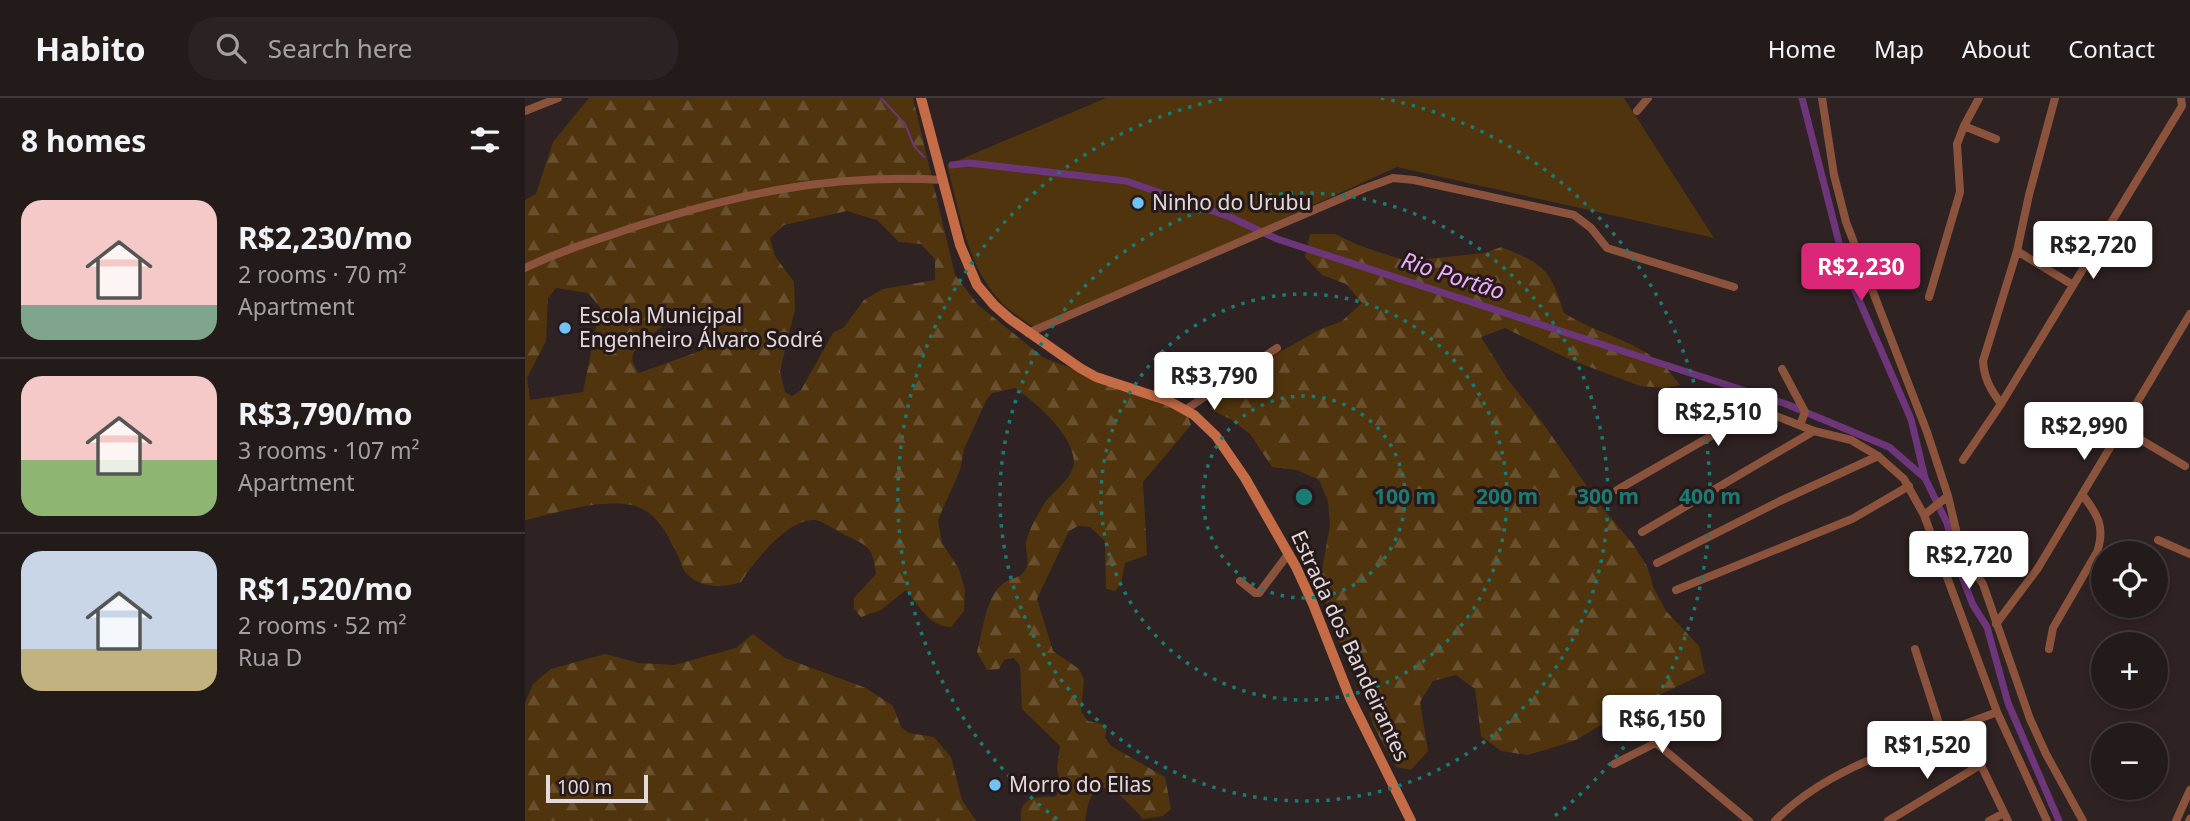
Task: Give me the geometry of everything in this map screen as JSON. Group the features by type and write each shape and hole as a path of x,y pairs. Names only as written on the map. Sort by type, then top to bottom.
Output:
{"main road":[{"name":"Estrada dos Bandeirantes","path":"922,98 960,245 971,275 994,306 1080,369 1096,377 1146,392 1185,410 1205,425 1225,448 1289,552 1305,584 1350,698 1411,821"}],"street":[{"path":"525,111 558,98"},
{"path":"1637,111 1648,98"},
{"path":"1822,98 1834,175 1846,222 1902,364 1963,556 1983,584 2030,719 2083,821"},
{"path":"1929,297 1960,192 1957,145 1963,126 1979,98"},
{"path":"2001,404 1983,373 1983,361 2017,251 2055,98"},
{"path":"1963,460 2001,404 2182,106 2181,98"},
{"path":"1963,126 1996,139"},
{"path":"525,268 557,253 672,215 757,193 827,181 872,178 943,180"},
{"path":"1028,333 1268,229 1394,178 1415,180 1574,215 1591,228 1608,248 1734,287"},
{"path":"2017,251 2073,285"},
{"path":"1996,624 2038,568 2190,314"},
{"path":"1185,410 1277,348"},
{"path":"1782,369 1803,417 1817,431 1851,440 1878,456 1909,486 1928,512 1997,712 2047,821"},
{"path":"1617,490 1754,413 1803,417"},
{"path":"2121,428 2185,466"},
{"path":"1642,532 1817,431"},
{"path":"1657,563 1780,501 1878,456"},
{"path":"1676,590 1852,519 1909,486"},
{"path":"2049,649 2053,628 2097,552 2101,540 2102,526 2098,515 2082,494"},
{"path":"1928,512 1945,498"},
{"path":"2158,540 2190,554"},
{"path":"1240,581 1255,593 1260,591 1289,552"},
{"path":"1915,649 1942,733"},
{"path":"1775,821 1807,792 1828,779 1997,712"},
{"path":"1614,764 1697,722"},
{"path":"1962,726 2006,817 1989,821"},
{"path":"1655,742 1749,821"},
{"path":"1888,821 1980,765"},
{"path":"2176,821 2190,790"}],"green space":[{"path":"589,98 913,98 955,275 978,305 1044,358 1173,406 1187,414 1191,425 1143,482 1147,555 1125,563 1121,583 1115,591 1106,589 1105,541 1090,527 1078,526 1069,531 1037,599 1053,651 1079,669 1084,679 1081,711 1088,721 1107,725 1105,738 1111,746 1165,777 1171,809 1163,816 1143,819 1118,794 1103,789 1096,791 1090,799 1085,821 1021,821 1025,803 1035,798 1055,797 1061,789 1057,768 1060,746 1022,709 1020,666 1014,658 1004,660 999,669 987,670 977,652 993,597 1004,583 1021,575 1026,569 1026,543 1031,528 1044,504 1071,473 1074,461 1067,440 1052,420 1015,388 992,393 986,401 964,449 960,470 938,520 942,543 959,569 965,590 964,611 951,627 931,619 906,590 881,610 861,617 854,609 854,598 876,574 871,553 860,542 819,521 805,521 794,526 772,543 741,582 720,586 698,582 686,573 661,526 648,512 640,508 605,504 525,520 525,200 536,194 553,142","holes":["847,211 877,220 899,242 921,244 935,259 935,280 883,289 864,300 844,327 833,333 801,390 792,396 785,392 780,371 795,309 794,282 775,256 770,238 784,225","556,288 588,293 600,307 583,392 530,400 527,378 546,341 548,298","688,308 698,310 707,341 703,350 639,373 634,365 633,355 651,336"]},
{"name":"Ninho do Urubu","path":"1106,98 1624,98 1714,238 1397,167 1038,330 1003,304 981,274 966,239 947,165"},
{"path":"1310,234 1335,234 1358,245 1406,261 1485,253 1501,247 1527,258 1543,270 1554,287 1564,313 1639,349 1667,369 1680,385 1665,388 1640,386 1571,360 1505,328 1481,337 1508,380 1542,422 1600,505 1632,543 1647,566 1654,589 1666,611 1699,646 1705,673 1618,715 1576,740 1527,755 1501,751 1481,736 1475,689 1456,675 1433,681 1420,702 1428,751 1411,770 1396,767 1373,725 1360,678 1330,626 1321,575 1330,525 1328,501 1319,480 1297,470 1272,467 1250,434 1232,420 1210,409 1276,354 1319,330 1342,321 1362,303 1346,284 1322,275 1305,257"},
{"path":"753,634 785,658 866,688 893,706 901,727 909,733 934,737 951,757 962,800 976,821 525,821 525,703 533,684 551,669 605,654 639,663 674,665 736,648"}],"waterway":[{"name":"Rio Portão","path":"881,98 905,124 914,146 924,157"},
{"path":"1802,98 1846,270 1911,419 1925,478 1947,523 1956,561 1973,605 1987,627 2008,703 2059,821"},
{"name":"Rio Portão","path":"952,165 969,163 1126,181 1230,217 1277,239 1786,404 1889,447 1925,478"}],"place":[{"name":"Ninho do Urubu","path":"1138,203"},
{"name":"Escola Municipal Engenheiro Álvaro Sodré","path":"565,328"},
{"name":"Morro do Elias","path":"995,785"}]}
